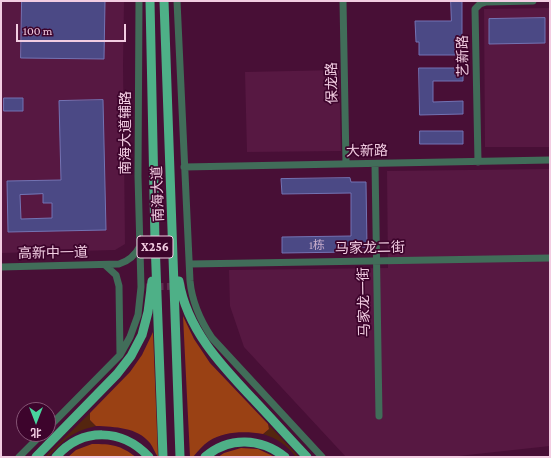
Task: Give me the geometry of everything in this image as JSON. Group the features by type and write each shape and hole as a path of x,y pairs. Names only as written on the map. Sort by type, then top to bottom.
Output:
{"main road":[{"path":"144,1 150,37"},
{"name":"南海大道","path":"150,1 155,241 163,457"},
{"name":"南海大道","path":"164,2 174,241 180,457"},
{"path":"36,457 117,374 131,356 142,335 148,312 155,241"},
{"path":"174,241 177,272 184,302 202,339 227,372 307,457"},
{"path":"56,457 65,448 79,439 99,434 112,436 134,444 143,450 149,457"},
{"path":"205,457 213,450 223,446 246,441 258,442 269,446 285,457"}],"street":[{"name":"南海大道辅路","path":"56,420 120,355 130,337 138,316 144,287 140,265 138,176 139,1"},
{"path":"177,1 184,168 190,264 188,286 200,319 212,338 322,457"},
{"name":"保龙路","path":"343,1 346,164"},
{"name":"艺新路","path":"478,162 476,9 480,4 486,2 533,1"},
{"name":"大新路","path":"184,168 550,160"},
{"name":"马家龙一街","path":"375,164 379,416"},
{"name":"高新中一道","path":"1,267 118,264 129,260 134,256 140,246"},
{"name":"马家龙二街","path":"190,264 550,258"},
{"path":"105,265 116,276 119,286 120,355"},
{"path":"19,457 34,442"}],"shaded area":[{"path":"1,1 124,1 123,65 125,244 115,250 1,253"},
{"path":"550,8 550,147 485,147 484,9"},
{"path":"339,70 341,151 247,152 245,72"},
{"path":"550,169 550,446 449,457 346,457 244,347 230,306 229,270 388,268 387,171"},
{"path":"183,316 194,339 210,363 268,424 269,429 263,434 242,432 221,435 209,441 193,457 190,457"},
{"path":"153,332 158,457 150,443 139,434 125,429 96,426 90,420 90,413 130,372 142,355"},
{"path":"90,413 90,420 96,426 87,428 69,437 48,457 45,457"},
{"path":"268,424 299,457 296,457 281,442 263,434 269,429"},
{"path":"92,444 116,446 136,457 68,457 76,450"},
{"path":"241,448 258,449 275,457 218,457 224,453"}],"building":[{"path":"22,1 105,1 104,59 21,58"},
{"path":"451,1 462,1 462,55 419,55 419,42 416,42 415,21 451,21"},
{"path":"545,18 545,43 489,44 489,19"},
{"path":"419,68 463,68 463,81 433,81 433,102 463,101 463,114 420,115"},
{"path":"4,98 23,98 23,111 4,111"},
{"path":"103,100 106,230 8,232 7,181 61,180 59,101","holes":["43,194 43,203 52,203 52,218 21,219 20,195"]},
{"path":"420,131 463,131 463,144 420,144"},
{"path":"350,178 351,182 366,182 367,247 351,247 351,252 282,253 282,237 351,236 351,193 282,194 281,179"}],"tunnel":[{"path":"146,287 185,286"}]}
